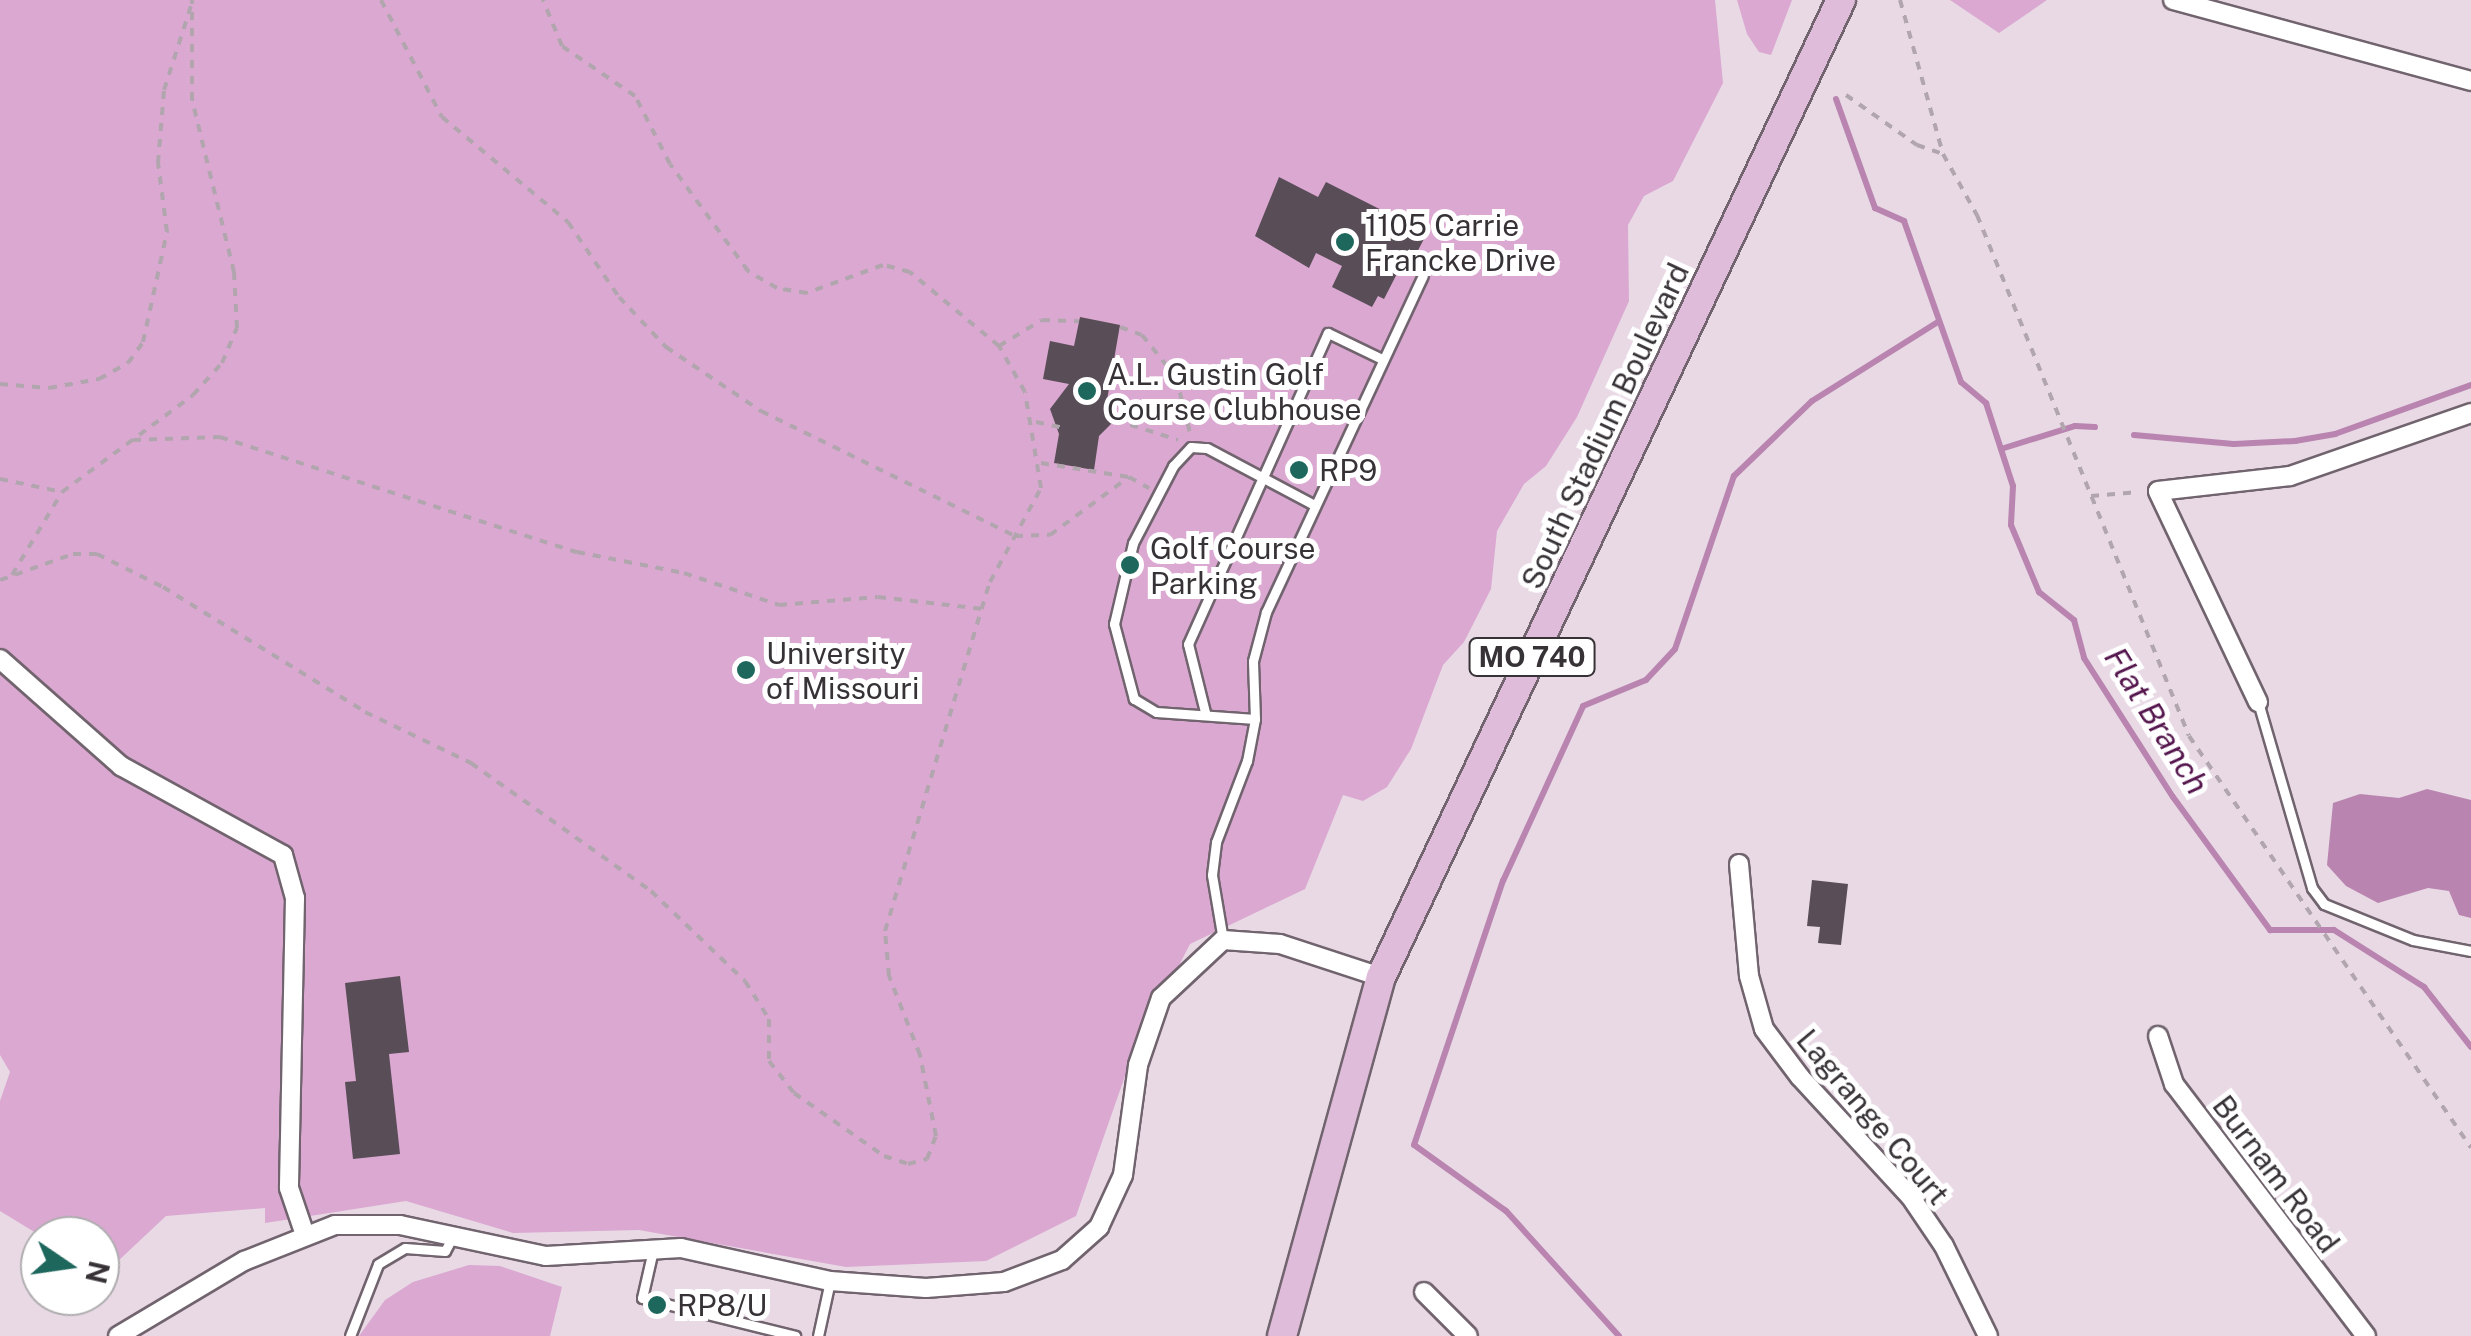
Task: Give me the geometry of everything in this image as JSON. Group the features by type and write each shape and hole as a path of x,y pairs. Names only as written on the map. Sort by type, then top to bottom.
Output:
{"main road":[{"name":"South Stadium Boulevard","path":"1282,1336 1381,977 1841,0"}],"street":[{"path":"2173,0 2471,81"},
{"path":"2258,702 2158,491 2290,476 2471,412"},
{"path":"0,659 121,766 283,855 296,898 289,1188 305,1234"},
{"name":"Lagrange Court","path":"1739,864 1749,976 1764,1029 1800,1077 1910,1196 1944,1246 1988,1336"},
{"path":"118,1336 244,1261 334,1225 400,1225 546,1256 681,1248 830,1281 926,1288 1004,1282 1062,1260 1099,1227 1123,1175 1138,1065 1161,998 1224,940 1280,944 1381,977"},
{"name":"Burnam Road","path":"2158,1036 2174,1084 2366,1336"},
{"path":"1424,1292 1468,1336"}],"lane":[{"path":"1224,940 1212,875 1216,842 1247,760 1255,718 1253,660 1266,612 1423,276"},
{"path":"1205,712 1188,644 1243,514 1265,481 1328,333 1382,360"},
{"path":"1255,718 1156,712 1134,700 1122,674 1114,624 1132,542 1191,447 1207,448 1314,505"},
{"path":"2258,702 2312,888 2324,904 2413,940 2471,951"},
{"path":"350,1336 378,1264 405,1248 445,1251 453,1236"},
{"path":"654,1249 642,1298 796,1336"},
{"path":"818,1336 830,1281"}],"path":[{"path":"382,0 442,118 568,222 619,297 666,347 761,411 1015,536 1050,535 1129,478"},
{"path":"0,580 74,554 97,554 162,587 365,712 471,763 681,917 759,998 769,1019 769,1060 783,1082 848,1136 908,1164 927,1159 936,1136 920,1055 889,976 886,932 983,609 1041,488 1034,422 1021,378 999,346 910,272 883,266 808,293 777,288 748,271 670,164 634,96 562,46 544,0"},
{"path":"1900,0 1943,154 1976,215 2189,736 2471,1148"},
{"path":"0,384 49,388 99,380 128,363 143,342 167,232 158,163 164,90 193,1"},
{"path":"11,577 34,529 62,492 210,379 237,328 234,272 192,100 193,1"},
{"path":"1846,95 1918,145 1943,154"},
{"path":"999,346 1042,320 1079,321"},
{"path":"1120,327 1142,335 1176,377 1191,447"},
{"path":"1115,420 1156,429 1191,447"},
{"path":"1034,422 1060,427"},
{"path":"133,440 220,437 578,552 684,573 779,605 878,597 983,609"},
{"path":"1040,463 1129,478 1159,493"},
{"path":"0,479 62,492"},
{"path":"2091,496 2158,491"}],"shaded area":[{"name":"University of Missouri","path":"0,0 1715,0 1723,83 1673,181 1644,196 1628,225 1629,301 1577,417 1546,466 1524,484 1497,531 1491,589 1464,642 1443,665 1411,749 1387,787 1363,801 1343,795 1305,889 1190,944 1131,1059 1076,1216 986,1261 846,1267 639,1230 513,1233 406,1201 265,1223 265,1208 166,1216 120,1259 120,1216 20,1216 20,1223 0,1211 0,1101 10,1072 0,1055"},
{"path":"1737,0 1792,0 1771,55 1759,52 1747,34"},
{"path":"1950,0 2047,0 1999,33"},
{"path":"2427,789 2471,800 2471,918 2459,915 2449,891 2428,888 2378,903 2346,886 2327,865 2333,803 2360,794 2399,798"},
{"path":"469,1265 500,1266 562,1287 550,1336 359,1336 385,1300 413,1282"}],"building":[{"name":"1105 Carrie Francke Drive","path":"1279,177 1318,197 1326,182 1427,233 1412,262 1405,258 1384,299 1378,296 1372,307 1332,287 1342,266 1316,253 1309,268 1255,236"},
{"name":"A.L. Gustin Golf Course Clubhouse","path":"1080,317 1120,325 1107,400 1115,420 1099,436 1094,470 1054,463 1059,434 1050,409 1069,384 1043,379 1050,341 1074,346"},
{"path":"1812,880 1848,884 1841,945 1818,943 1820,927 1807,926"},
{"path":"400,976 409,1052 389,1054 400,1154 353,1159 345,1082 356,1081 345,983"}],"waterway":[{"name":"Flat Branch","path":"1836,99 1875,208 1904,221 1961,382 1986,403 2013,486 2011,525 2039,592 2074,620 2084,658 2173,797 2270,930 2334,930 2424,987 2471,1047"},
{"path":"1619,1336 1506,1211 1414,1145 1503,881 1583,706 1646,680 1675,649 1734,476 1812,401 1938,322"},
{"path":"2134,435 2234,444 2295,441 2335,434 2471,385"},
{"path":"2001,449 2075,426 2095,427"}],"place":[{"name":"1105 Carrie Francke Drive","path":"1345,242"},
{"name":"A.L. Gustin Golf Course Clubhouse","path":"1087,391"},
{"name":"RP9","path":"1299,470"},
{"name":"Golf Course Parking","path":"1130,565"},
{"name":"University of Missouri","path":"746,670"},
{"name":"RP8/U","path":"657,1305"}]}
